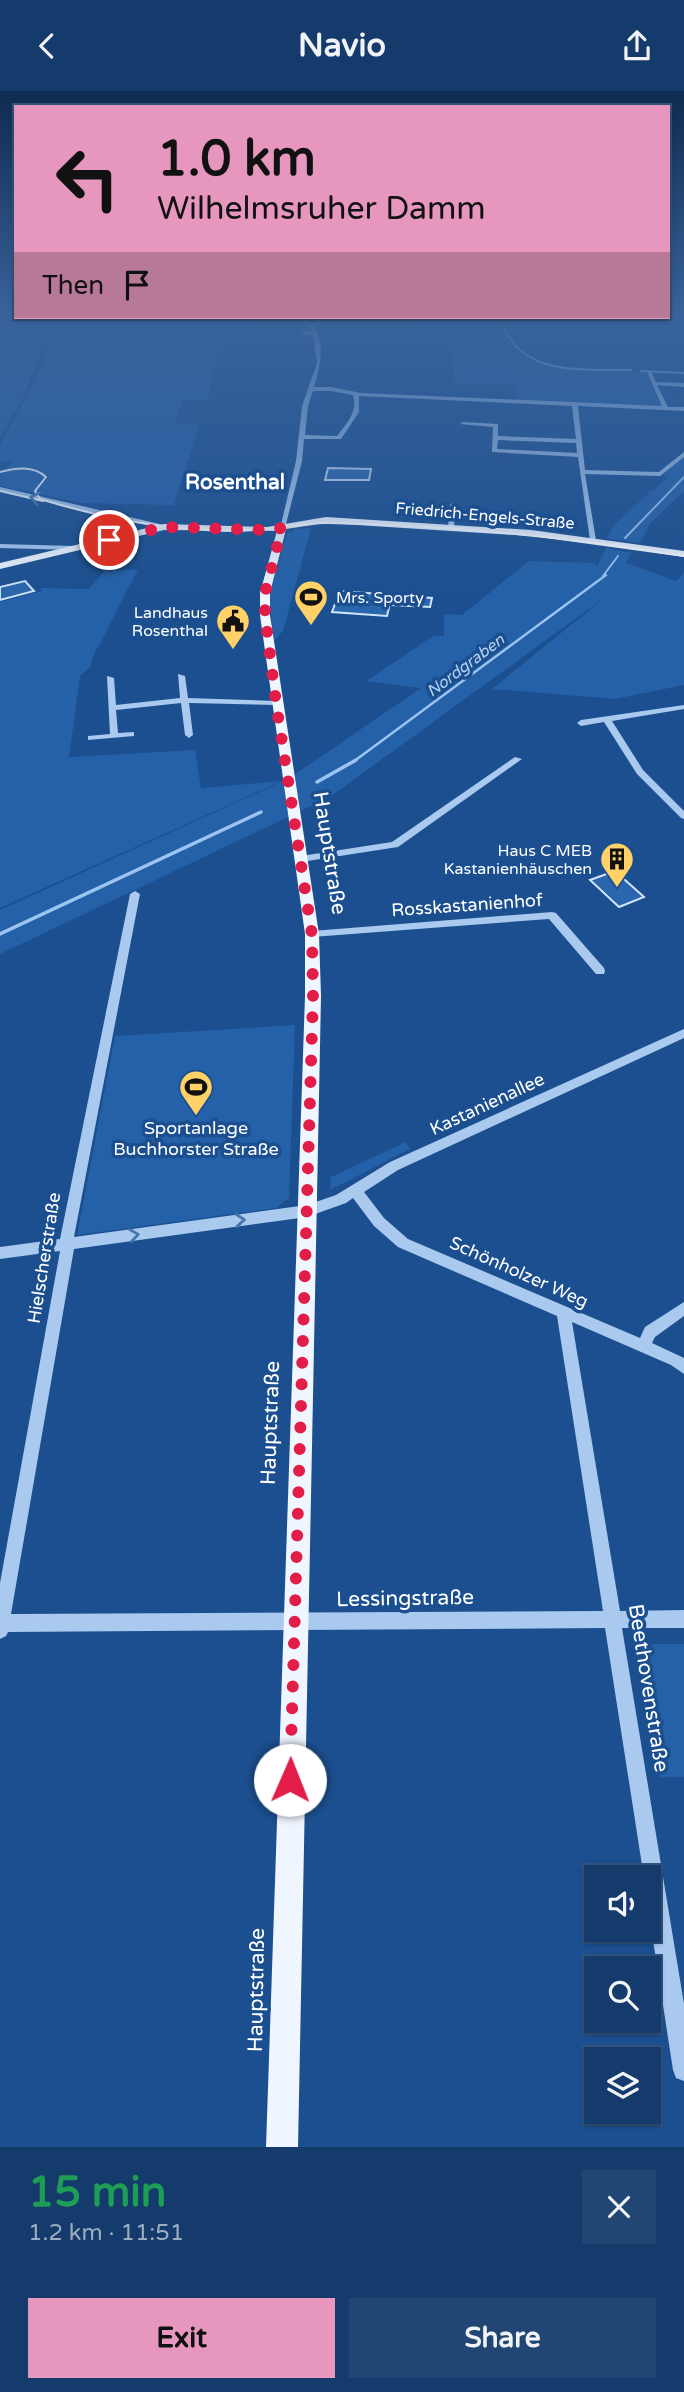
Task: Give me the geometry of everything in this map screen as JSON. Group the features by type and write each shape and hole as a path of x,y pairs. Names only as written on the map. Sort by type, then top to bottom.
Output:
{"main road":[{"name":"Friedrich-Engels-Straße","path":"0,566 164,527 267,530 326,520 451,527 593,540 684,554"},
{"name":"Hauptstraße","path":"282,528 265,593 276,703 312,935 282,2147"}],"street":[{"name":"Hauptstraße","path":"282,528 299,461 305,409"},
{"path":"301,437 339,438 357,409"},
{"path":"576,409 582,472 593,540"},
{"path":"666,409 684,410"},
{"path":"463,424 496,425 493,450 498,452 581,455"},
{"path":"495,438 579,442"},
{"path":"582,472 660,474 684,454"},
{"path":"0,489 164,527"},
{"path":"451,527 453,505"},
{"path":"0,546 74,548"},
{"path":"181,676 189,735"},
{"path":"110,678 114,735"},
{"path":"113,708 185,700 276,703"},
{"path":"581,723 684,707"},
{"path":"607,720 640,772 684,816"},
{"path":"91,738 131,734"},
{"path":"301,859 395,845 518,759"},
{"name":"Hielscherstraße","path":"0,1625 67,1244 135,894"},
{"name":"Rosskastanienhof","path":"312,935 552,915 600,971"},
{"name":"Kastanienallee","path":"0,1253 307,1212 341,1199 394,1165 684,1033"},
{"name":"Schönholzer Weg","path":"355,1190 379,1222 403,1243 676,1360 684,1367"},
{"path":"643,1346 650,1332 684,1308"},
{"name":"Beethovenstraße","path":"564,1314 684,2070"},
{"name":"Lessingstraße","path":"0,1625 684,1619"}],"shaded area":[{"path":"0,409 17,409 16,411 0,438"},
{"path":"20,409 179,409 174,423 199,425 174,505 83,503 0,486 0,470 14,462 0,461 0,445"},
{"path":"684,456 684,491 650,524 640,543 607,538 614,525 649,491 653,491 668,477 661,476"},
{"path":"311,528 283,631 274,641 269,596 287,533 293,532 294,529"},
{"path":"606,548 631,553 626,563 676,581 684,573 684,685 615,699 492,689 604,598 330,797 0,954 0,910 288,779 421,688 366,681 433,636 444,636 444,614 462,615 529,561 595,563 597,566"},
{"path":"106,569 138,570 95,652 91,666 80,676 69,757 195,750 201,788 282,781 0,908 0,602 42,591 40,588 89,589"},
{"name":"Sportanlage Buchhorster Straße","path":"295,1025 289,1198 276,1208 77,1235 115,1036"},
{"path":"406,1142 410,1149 330,1190 331,1177"},
{"path":"637,1644 684,1644 684,1777 660,1777"}],"building":[{"path":"328,468 371,469 369,480 325,480"},
{"path":"25,581 34,591 0,600 0,587"},
{"path":"340,591 392,595 387,616 332,612"},
{"path":"393,595 432,598 430,607 392,605"},
{"name":"Haus C MEB Kastanienhäuschen","path":"615,871 644,897 619,907 590,880"}],"waterway":[{"name":"Nordgraben","path":"625,538 684,477"},
{"name":"Nordgraben","path":"603,576 618,556"},
{"name":"Nordgraben","path":"355,761 606,575"},
{"name":"Nordgraben","path":"317,782 355,761"},
{"name":"Nordgraben","path":"0,934 261,812"}],"tram line":[{"path":"0,472 24,469 41,473 46,477 35,491 40,499 114,518 163,526 239,531 318,523 418,526 552,538 684,556"},
{"path":"0,491 43,501"}],"place":[{"name":"Mrs. Sporty","path":"311,627"},
{"name":"Landhaus Rosenthal","path":"233,651"},
{"name":"Haus C MEB Kastanienhäuschen","path":"617,889"},
{"name":"Sportanlage Buchhorster Straße","path":"196,1117"}],"district":[{"name":"Rosenthal","path":"235,482"}],"route":[{"path":"109,540 164,527 267,530 282,528 265,593 265,615 312,935 313,996 290,1780"}]}
